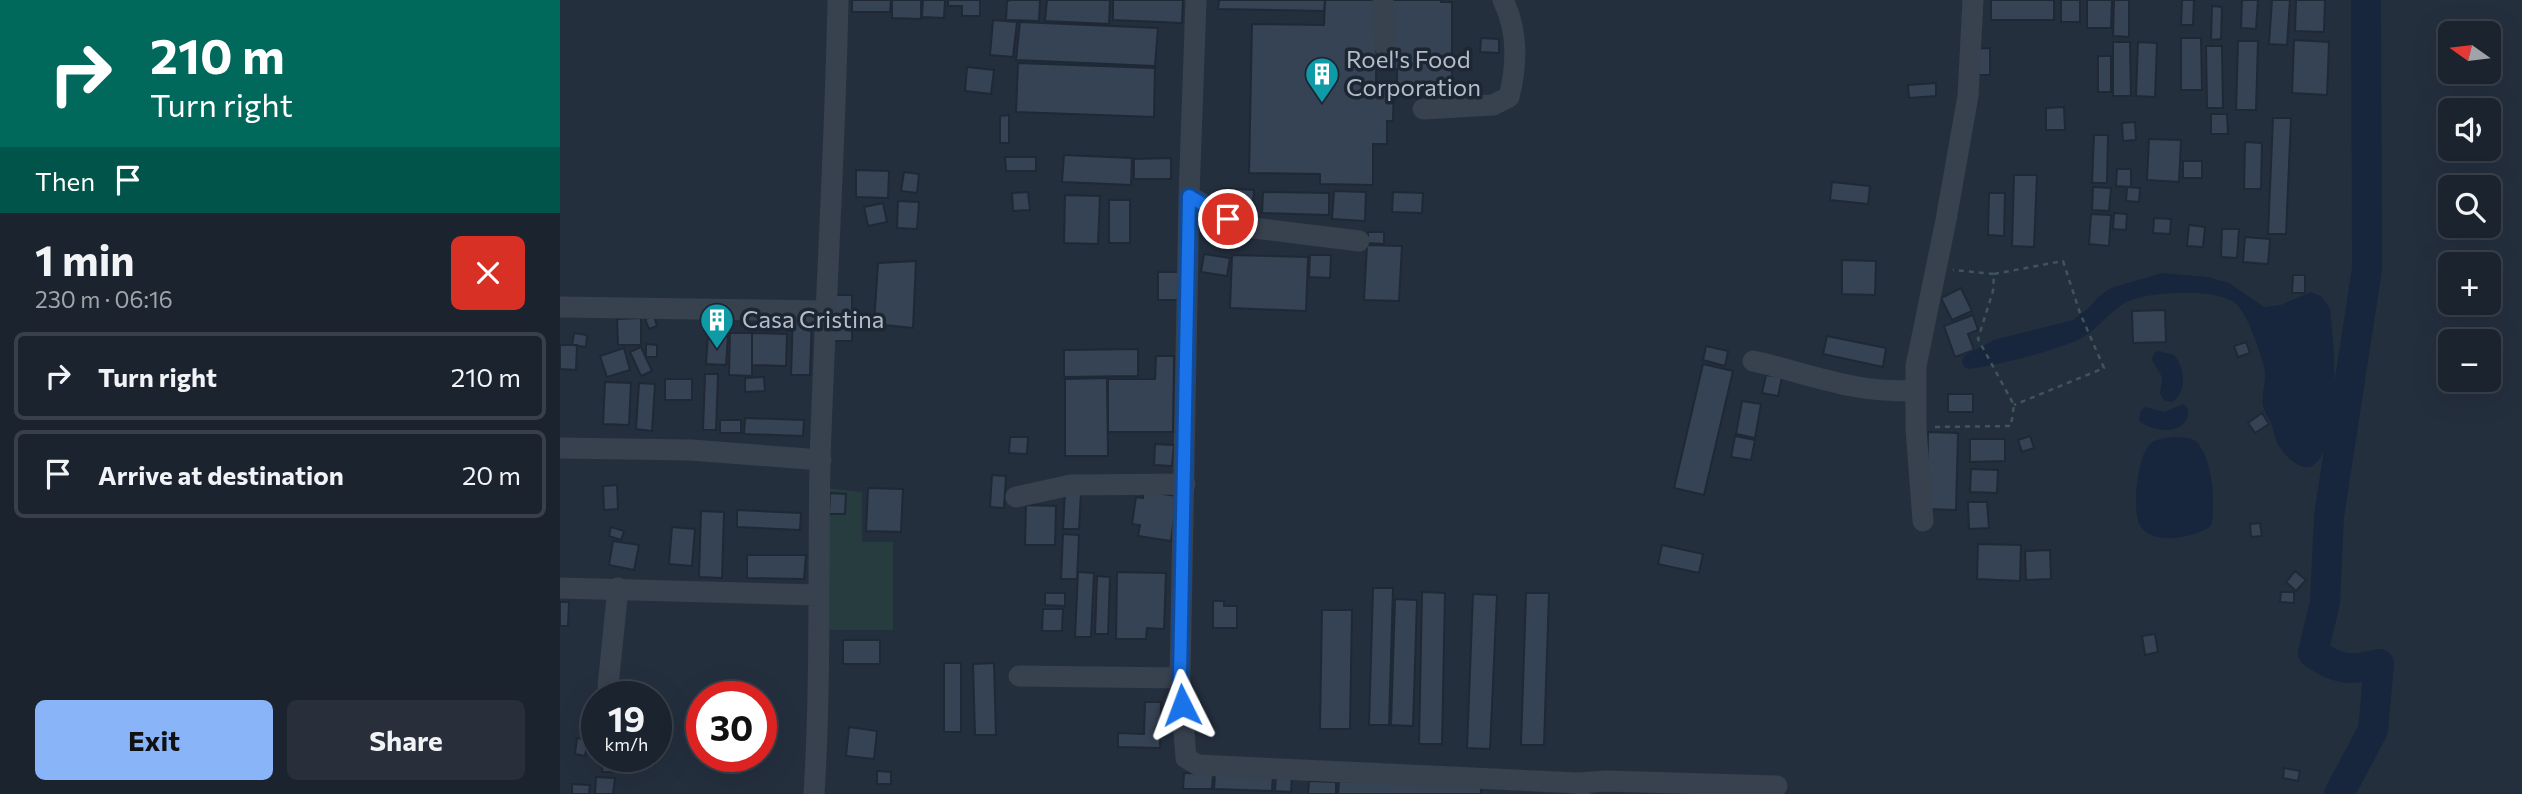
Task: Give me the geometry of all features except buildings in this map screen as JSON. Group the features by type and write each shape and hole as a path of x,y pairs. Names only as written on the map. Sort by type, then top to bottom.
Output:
{"street":[{"path":"814,794 829,731 818,595 838,0"},
{"path":"1196,0 1189,196 1180,678 1186,758 1198,765 1508,787 1579,789 1606,781 1777,786"},
{"path":"1383,0 1385,47"},
{"path":"1423,109 1493,105 1509,97 1514,74 1515,49 1513,26 1503,0"},
{"path":"1923,521 1916,428 1916,366 1968,96 1973,0"},
{"path":"1189,196 1228,219 1254,228 1359,241"},
{"path":"560,307 826,311"},
{"path":"1753,361 1850,387 1897,392 1915,390"},
{"path":"560,448 691,450 821,460"},
{"path":"1016,497 1071,485 1185,484"},
{"path":"560,588 818,595"},
{"path":"609,681 618,588"},
{"path":"1018,676 1180,678"}],"path":[{"path":"1936,268 1994,274 2063,261 2080,313 2104,368 2014,405"},
{"path":"1916,428 2011,426 2014,405 1978,339 1993,291 1994,274"}],"green space":[{"path":"826,488 862,492 862,542 893,542 893,630 821,630"}],"water":[{"path":"2162,273 2208,277 2229,283 2264,307 2281,305 2311,292 2322,297 2330,309 2332,325 2333,410 2326,448 2313,466 2295,463 2277,443 2263,404 2265,372 2257,343 2236,304 2214,295 2180,293 2146,296 2123,304 2087,334 2073,342 2009,361 1970,369 1964,367 1964,356 1994,340 2073,320 2111,288"},
{"path":"2159,351 2174,355 2181,366 2183,386 2172,402 2165,401 2160,394 2162,377 2152,360 2154,353"},
{"path":"2183,404 2188,409 2187,418 2177,428 2161,430 2139,420 2140,412 2145,407 2164,412"},
{"path":"2159,439 2192,439 2205,454 2213,493 2212,517 2211,526 2205,530 2176,538 2165,538 2147,533 2141,527 2136,510 2137,485 2145,450"}],"waterway":[{"path":"2339,794 2373,730 2379,664 2344,668 2313,653 2325,602 2329,516 2367,269 2366,0"}],"place":[{"name":"Roel's Food Corporation","path":"1322,104"},
{"name":"Casa Cristina","path":"717,350"}],"route":[{"path":"1182,705 1180,678 1189,196 1228,219"}]}
